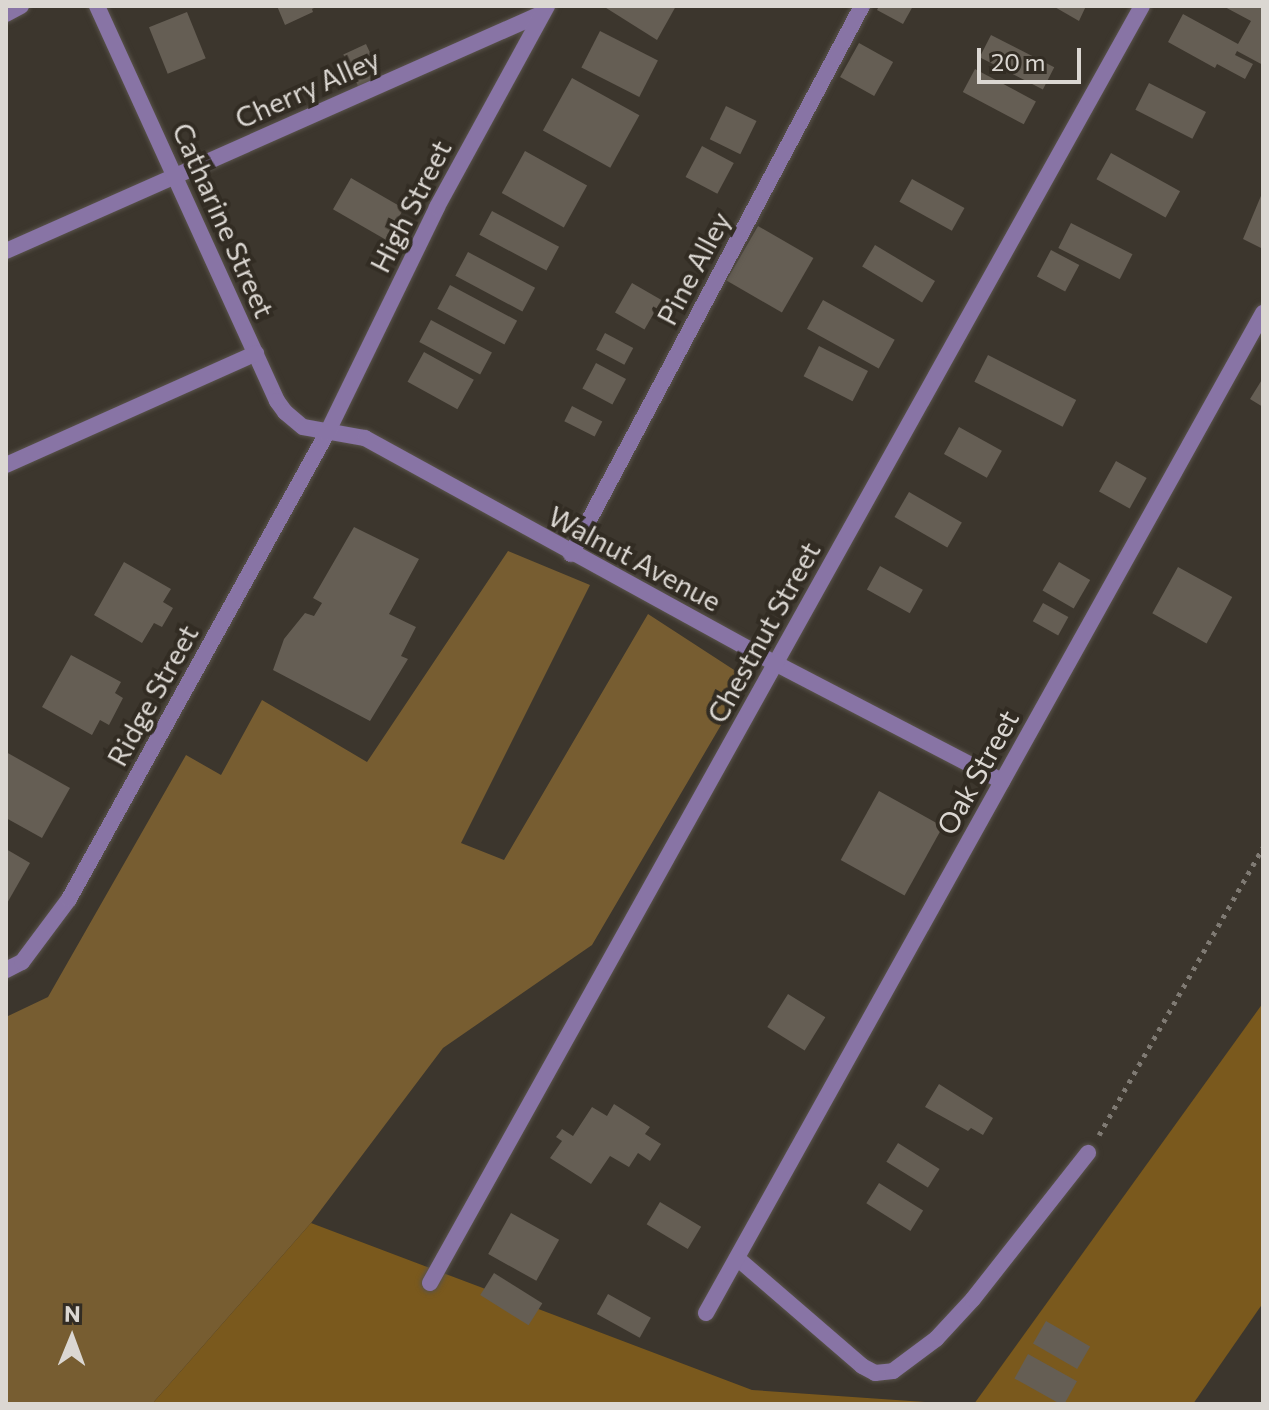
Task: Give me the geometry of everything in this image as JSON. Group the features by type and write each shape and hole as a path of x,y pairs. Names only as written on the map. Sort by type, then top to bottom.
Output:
{"street":[{"path":"6,14 21,6"},
{"name":"Catharine Street","path":"97,6 285,412 303,427 327,433"},
{"name":"Pine Alley","path":"571,554 862,6"},
{"name":"Chestnut Street","path":"430,1283 1142,6"},
{"name":"Cherry Alley","path":"6,251 545,9"},
{"name":"High Street","path":"327,433 437,207 545,9"},
{"name":"Oak Street","path":"706,1313 1263,313"},
{"path":"6,465 256,353"},
{"name":"Walnut Avenue","path":"327,433 349,433 365,438 571,554 1002,781"},
{"name":"Ridge Street","path":"6,970 22,962 69,899 327,433"},
{"path":"737,1258 862,1366 875,1373 893,1371 936,1339 955,1319 1088,1153"}],"path":[{"path":"1088,1153 1263,847"}],"shaded area":[{"path":"508,551 590,585 461,843 504,860 648,614 748,679 592,945 443,1048 311,1223 152,1404 6,1404 6,1017 48,997 186,755 221,775 262,700 367,762"},
{"path":"1263,1003 1263,1303 1193,1404 974,1404"},
{"path":"311,1223 752,1390 954,1404 152,1404"}],"building":[{"path":"277,6 318,6 312,9 313,12 285,25"},
{"path":"603,6 676,6 657,40"},
{"path":"879,6 913,6 903,24 877,10"},
{"path":"1053,6 1086,6 1079,21"},
{"path":"1223,6 1263,6 1263,65 1237,51 1235,55 1253,64 1245,79 1217,64 1215,68 1168,42 1183,14 1238,44 1251,21"},
{"path":"187,12 206,58 168,74 149,27"},
{"path":"600,31 658,61 639,97 581,68"},
{"path":"991,35 1054,67 1043,90 980,57"},
{"path":"859,43 893,62 874,96 840,77"},
{"path":"366,44 381,76 358,86 343,55"},
{"path":"975,69 1036,101 1024,124 963,92"},
{"path":"572,78 639,115 610,168 543,130"},
{"path":"1149,83 1206,112 1192,139 1135,110"},
{"path":"726,106 757,121 740,154 710,139"},
{"path":"702,146 734,163 717,194 686,177"},
{"path":"525,151 587,185 564,227 502,193"},
{"path":"1111,153 1180,191 1166,218 1096,179"},
{"path":"351,178 404,208 386,240 333,209"},
{"path":"912,179 964,208 952,231 899,202"},
{"path":"1263,191 1263,249 1243,239"},
{"path":"492,211 559,247 546,271 479,235"},
{"path":"1071,223 1132,254 1120,279 1058,248"},
{"path":"758,226 813,258 782,313 726,281"},
{"path":"875,245 935,281 922,302 862,266"},
{"path":"1051,250 1079,265 1065,292 1037,276"},
{"path":"468,252 535,288 522,312 455,276"},
{"path":"632,283 661,300 644,329 615,312"},
{"path":"450,285 517,321 504,345 437,309"},
{"path":"823,300 895,340 879,369 807,329"},
{"path":"431,320 492,352 480,374 419,342"},
{"path":"605,333 633,348 624,365 596,350"},
{"path":"819,346 868,371 853,401 804,376"},
{"path":"424,352 474,380 457,409 408,382"},
{"path":"988,355 1076,400 1063,427 974,382"},
{"path":"596,363 626,379 612,405 582,389"},
{"path":"1263,378 1263,407 1250,399"},
{"path":"572,406 602,421 595,437 564,421"},
{"path":"959,427 1002,451 987,478 944,454"},
{"path":"1116,461 1147,478 1130,509 1099,492"},
{"path":"909,492 962,522 947,548 895,517"},
{"path":"354,527 419,559 389,614 416,627 401,656 408,659 370,721 273,670 284,639 305,613 314,616 322,603 313,598"},
{"path":"124,562 171,589 163,602 173,608 162,627 154,623 142,643 94,615"},
{"path":"1059,562 1090,580 1074,609 1042,591"},
{"path":"880,566 923,590 910,613 867,590"},
{"path":"1178,567 1232,597 1207,643 1152,613"},
{"path":"1043,603 1068,617 1058,635 1033,621"},
{"path":"71,655 121,682 115,693 123,698 109,725 100,720 92,735 42,707"},
{"path":"6,752 70,788 42,838 6,818"},
{"path":"879,791 943,826 905,895 841,860"},
{"path":"6,849 30,863 6,905"},
{"path":"788,994 825,1017 805,1050 767,1027"},
{"path":"939,1084 993,1118 983,1135 971,1128 968,1131 925,1107"},
{"path":"614,1104 650,1127 645,1134 661,1144 650,1161 638,1153 629,1167 610,1156 591,1184 550,1158 562,1141 556,1137 562,1129 573,1136 592,1107 607,1116"},
{"path":"898,1143 940,1169 928,1188 886,1162"},
{"path":"879,1183 923,1211 910,1231 866,1203"},
{"path":"660,1202 701,1227 688,1249 647,1224"},
{"path":"511,1213 559,1240 536,1281 488,1254"},
{"path":"494,1273 542,1303 529,1325 480,1295"},
{"path":"608,1294 651,1318 640,1338 597,1314"},
{"path":"1046,1321 1090,1346 1077,1369 1033,1344"},
{"path":"1028,1354 1077,1381 1064,1404 1060,1404 1014,1378"}]}
